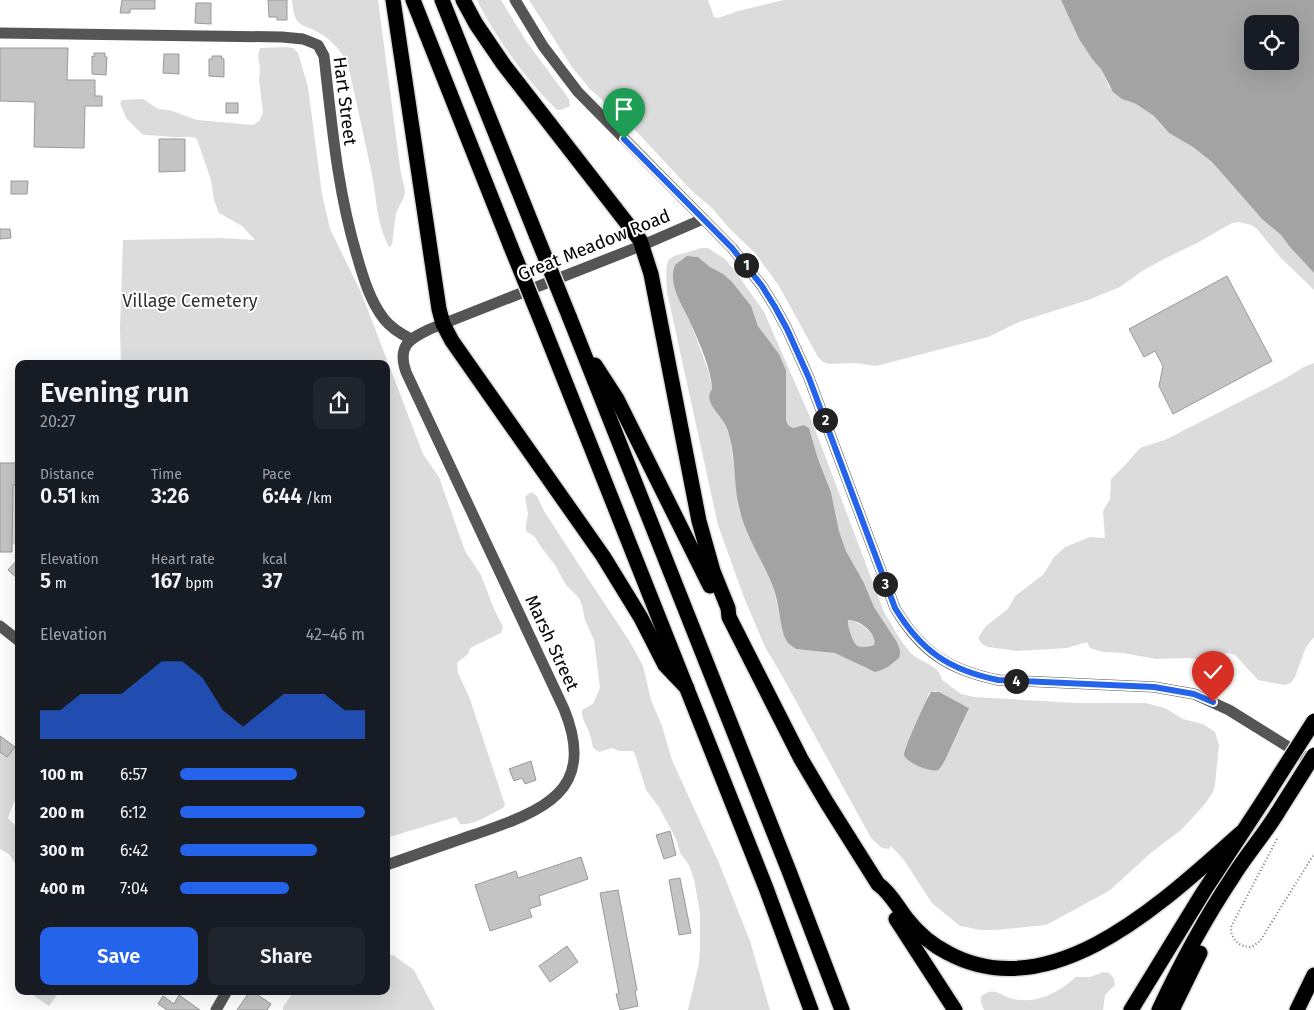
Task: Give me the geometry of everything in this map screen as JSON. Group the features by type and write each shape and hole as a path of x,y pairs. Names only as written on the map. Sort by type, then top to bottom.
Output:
{"highway":[{"path":"393,0 437,299 443,324 452,341 611,568 641,618 665,665 687,688"},
{"path":"413,0 766,888 811,1010"},
{"path":"442,0 790,871 842,1010"},
{"path":"463,0 476,24 504,65 643,245 651,274 699,521 713,571 728,608 729,616 805,767 878,884 884,899 955,1010"},
{"path":"584,353 602,374 617,399 724,615 729,616"},
{"path":"1131,1010 1204,891 1314,721"},
{"path":"1172,1010 1209,934 1271,835 1278,812 1314,755"},
{"path":"878,884 887,891 915,929 938,947 956,957 970,963 998,968 1016,969 1040,966 1081,952 1124,930 1167,899 1241,833"},
{"path":"1159,1010 1232,878 1271,835"},
{"path":"1296,1010 1314,975"},
{"path":"803,988 804,1010"}],"street":[{"path":"515,0 543,46 578,92 732,248 775,307 787,329 811,385 888,592 904,624 929,651 959,670 998,680 1154,687 1194,694 1229,710 1314,762"},
{"name":"Hart Street","path":"0,33 282,37 303,39 318,45 324,56 334,151 341,196 361,269 373,301 381,315 391,326 411,339"},
{"name":"Great Meadow Road","path":"411,339 443,324 643,245 703,219"},
{"name":"Marsh Street","path":"390,864 503,824 542,807 555,797 566,782 572,768 575,751 572,732 564,709 406,372 403,356 404,348 411,339"},
{"path":"0,626 15,638"},
{"path":"216,1010 225,995"}],"path":[{"path":"1271,835 1231,927 1232,937 1241,946 1252,947 1260,941 1314,854"}],"green space":[{"path":"292,0 378,0 401,174 405,190 404,197 396,213 392,245 389,247 381,227 348,64 328,39 296,20"},
{"path":"477,0 501,0 526,41 569,99 570,106 557,110 534,86 502,43"},
{"path":"529,0 708,0 714,17 718,18 784,0 1061,0 1079,39 1101,69 1109,87 1122,99 1136,104 1154,116 1169,133 1193,147 1212,162 1262,219 1281,235 1314,273 1314,290 1279,256 1257,229 1251,225 1239,222 1232,223 1142,271 1120,287 1088,300 1019,322 988,337 876,366 856,363 829,364 823,362 818,357 779,286 755,253 712,208 691,190 634,129 589,88 572,67"},
{"name":"Village Cemetery","path":"286,47 293,48 298,53 308,87 322,194 330,229 361,292 387,360 121,360 123,240 219,238 255,240 242,226 219,213 214,200 211,180 197,139 143,135 126,118 120,103 122,100 143,99 158,109 169,110 197,120 253,125 259,121 263,113 259,79 258,55 260,48"},
{"path":"701,248 708,248 725,259 764,312 813,424 884,612 901,640 913,655 935,668 941,675 942,680 961,694 974,697 1075,703 1145,703 1165,708 1183,719 1203,724 1215,732 1219,745 1215,785 1205,804 1181,830 1152,852 1109,891 1046,925 996,930 981,930 960,926 932,903 904,860 891,846 889,849 882,848 871,838 765,647 743,595 718,525 667,292 666,270 670,259","holes":["687,256 698,257 739,292 753,312 758,326 779,354 786,370 786,421 793,428 804,425 809,428 818,459 831,492 839,531 846,551 864,583 874,607 897,642 900,650 899,658 888,667 879,671 868,669 837,653 796,649 784,636 773,585 749,537 739,508 730,436 712,389 709,373 692,326","935,691 968,707 961,727 931,770 907,759 904,753 929,693"]},
{"path":"1314,363 1314,637 1306,647 1291,683 1284,685 1258,680 1235,655 1228,653 1215,655 1203,660 1189,658 1156,659 1123,653 1103,652 1090,648 1087,642 1067,648 1017,651 988,647 982,644 978,638 986,626 1008,609 1015,596 1043,575 1054,557 1065,547 1090,537 1105,538 1103,511 1110,499 1111,479 1140,448 1167,439"},
{"path":"390,368 423,454 439,477 465,551 481,575 503,627 501,633 470,648 468,654 457,663 458,673 470,699 505,805 503,808 471,823 460,824 456,817 390,837"},
{"path":"11,485 15,485 15,544 12,544 13,503"},
{"path":"531,492 537,496 544,511 630,642 643,666 651,700 662,726 672,760 719,863 750,941 770,1010 688,1010 699,963 700,948 700,913 694,879 689,865 680,853 676,839 659,807 646,790 633,751 619,751 612,748 599,752 593,748 582,710 593,704 600,688 594,640 585,620 579,598 566,585 555,565 535,537 526,531 528,514 525,497"},
{"path":"851,619 872,634 876,642 874,645 862,647 856,645 848,626 848,620"},
{"path":"0,742 7,743 15,748 15,801 8,818 15,825 15,863 9,854 0,849"},
{"path":"390,955 393,955 414,970 435,1010 283,1010 291,995 390,995"},
{"path":"1103,972 1109,973 1114,978 1115,985 1105,995 1103,1010 984,1010 981,1003 981,996 991,992 1023,1000 1048,996 1076,977 1090,977"},
{"path":"33,995 57,995 49,1006"}],"shaded area":[{"path":"1061,0 1314,0 1314,273 1281,235 1262,219 1212,162 1193,147 1169,133 1154,116 1113,92 1101,69 1079,39"},
{"path":"687,256 698,257 710,267 723,274 732,282 751,306 758,326 779,354 786,370 786,421 793,428 804,425 809,428 818,459 831,492 839,531 846,551 864,583 874,607 897,642 900,650 899,658 888,667 875,672 835,653 796,649 788,643 784,636 774,590 749,537 742,517 737,498 731,440 725,425 711,404 710,373 705,357 675,289 673,273 675,265","holes":["848,620 852,620 867,628 873,636 874,645 862,647 856,645 848,626"]},
{"path":"931,692 939,692 969,708 945,760 939,769 935,771 914,764 904,755 907,744"}],"building":[{"path":"122,0 155,0 155,9 130,9 130,13 120,13"},
{"path":"268,0 287,0 287,20 277,20 277,17 269,17"},
{"path":"196,3 211,3 211,24 195,23"},
{"path":"0,48 68,48 67,80 95,80 95,96 102,96 102,106 85,106 84,148 34,147 35,102 0,101"},
{"path":"94,53 105,53 105,57 107,57 106,75 92,74 92,56 94,57"},
{"path":"164,54 179,54 179,74 163,73"},
{"path":"212,56 222,56 221,58 224,59 224,77 209,76 209,59 212,59"},
{"path":"226,103 238,103 238,113 226,113"},
{"path":"159,139 185,139 185,171 159,172"},
{"path":"11,181 28,181 27,194 11,194"},
{"path":"0,229 10,229 11,238 0,239"},
{"path":"1227,276 1272,361 1173,414 1159,386 1163,366 1155,351 1144,357 1129,329"},
{"path":"0,463 15,463 12,552 0,552"},
{"path":"15,562 15,576 8,570"},
{"path":"0,736 15,747 7,757 0,752"},
{"path":"531,761 536,780 525,784 522,778 514,781 509,769"},
{"path":"670,831 676,855 664,859 656,835"},
{"path":"581,857 588,879 539,896 541,905 529,909 532,917 490,931 475,885 516,871 518,878"},
{"path":"680,878 691,933 679,935 669,880"},
{"path":"618,890 637,990 635,991 638,1006 620,1010 616,994 619,994 600,893"},
{"path":"567,946 578,962 550,982 539,966"},
{"path":"179,995 200,1010 167,1010 158,1004 163,996 174,1004"},
{"path":"247,995 258,995 271,1004 267,1010 237,1010"}],"route":[{"path":"624,139 732,248 762,286 775,307 809,378 895,608 904,624 929,651 959,670 998,680 1154,687 1194,694 1213,702"}]}
